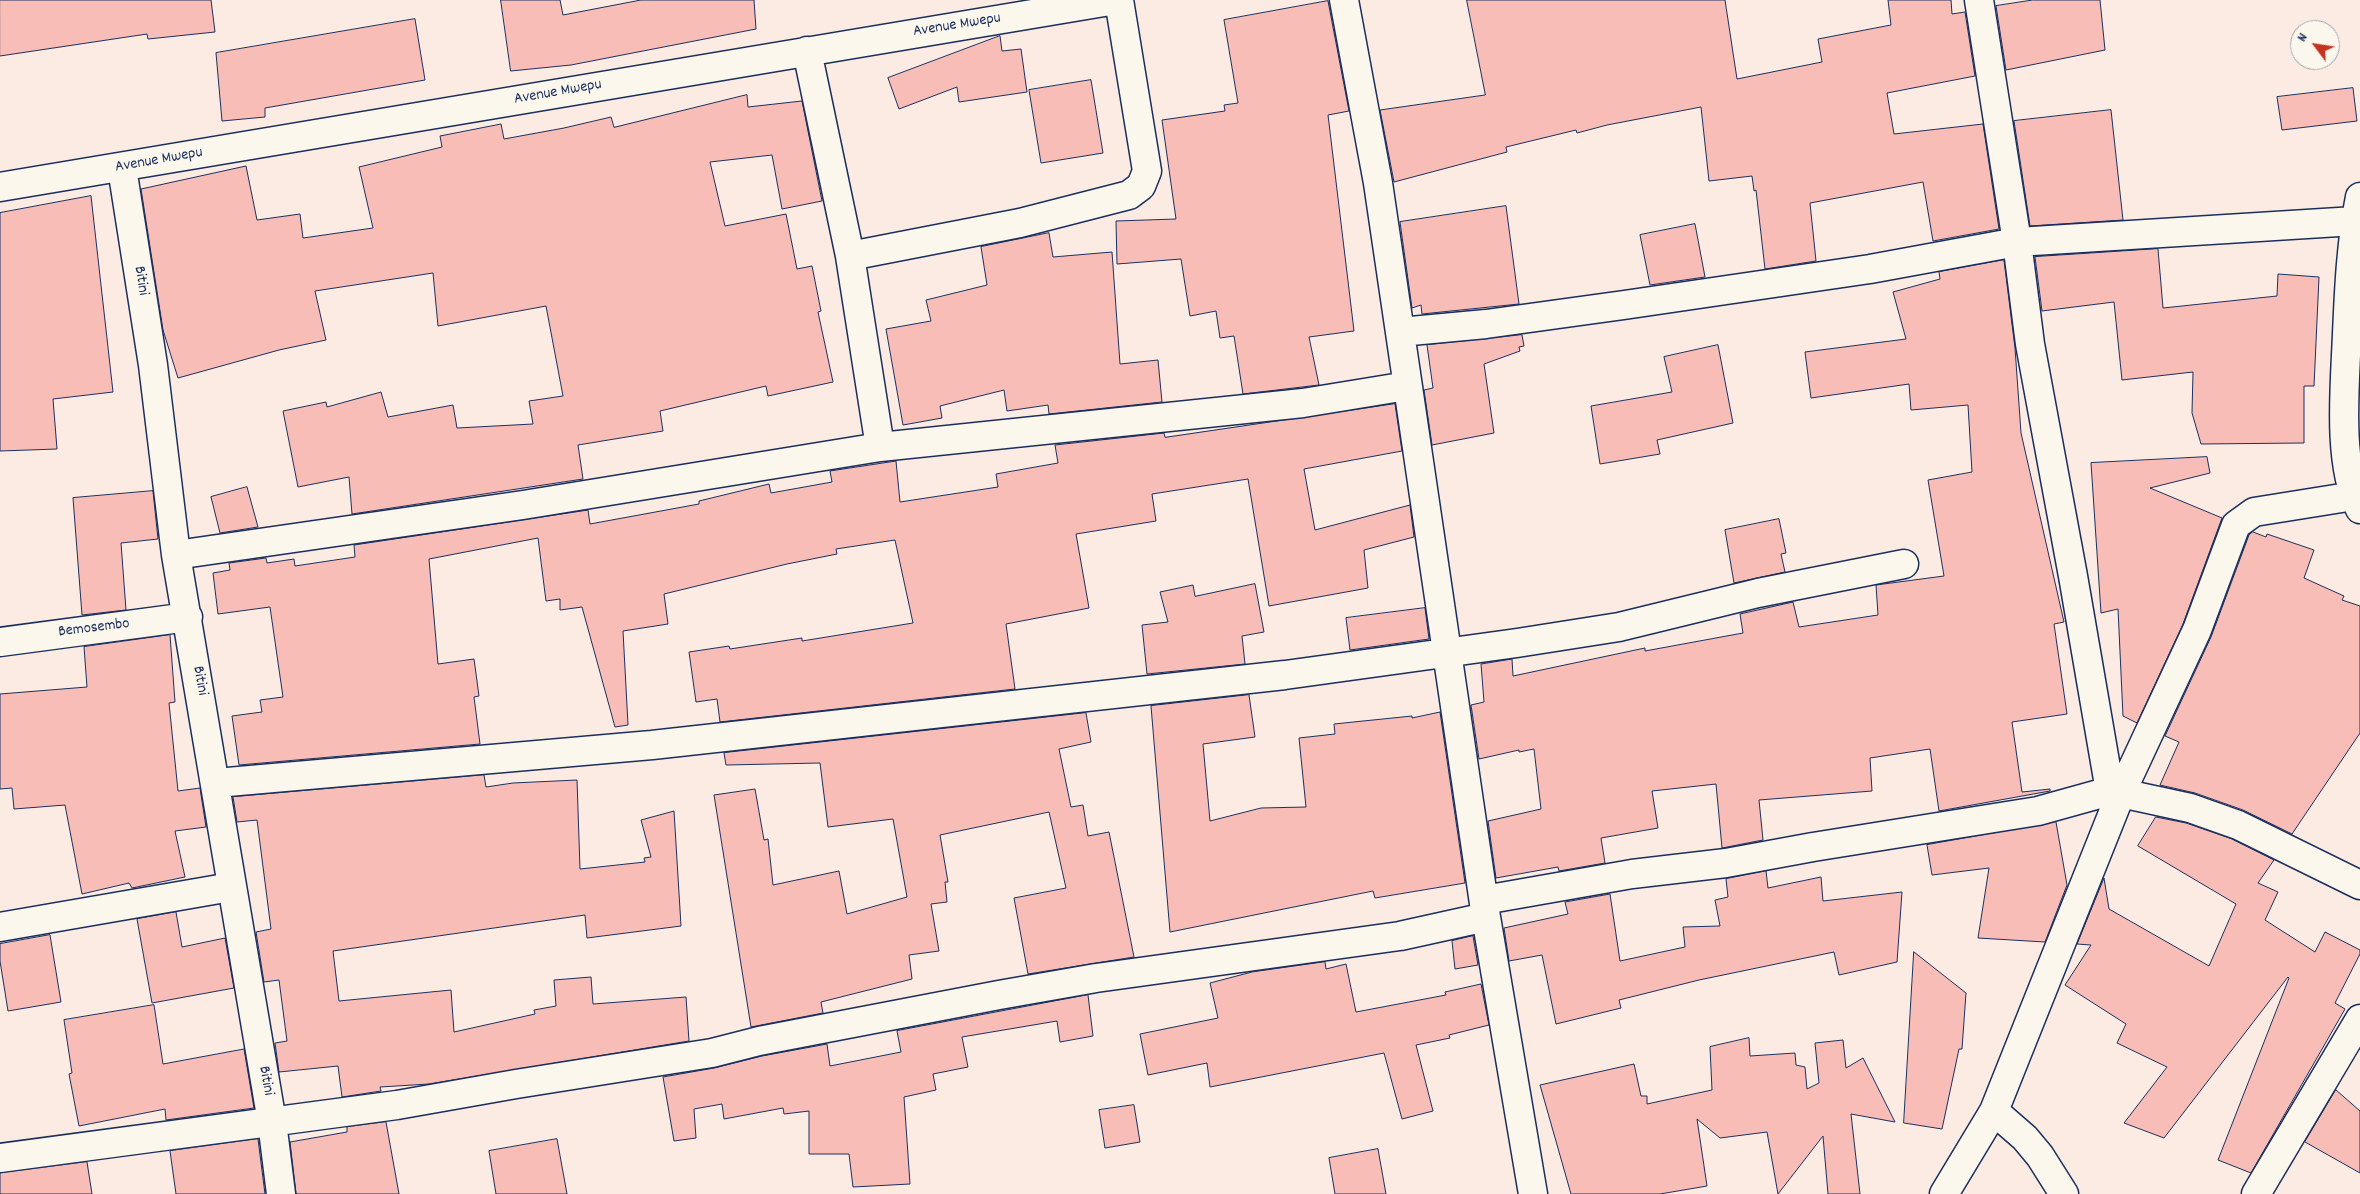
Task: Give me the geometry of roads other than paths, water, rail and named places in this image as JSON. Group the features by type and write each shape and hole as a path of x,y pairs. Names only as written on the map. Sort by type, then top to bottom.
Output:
{"street":[{"name":"Avenue Mwepu","path":"0,187 122,168 807,50 1117,0"},
{"path":"850,256 1020,223 1129,195 1141,186 1146,170 1117,0"},
{"path":"1344,0 1378,182 1485,908 1533,1194"},
{"path":"1979,0 2017,242 2030,344 2115,792"},
{"path":"807,50 850,256 880,447"},
{"name":"Bitini","path":"122,168 153,365 176,555 272,1122 281,1194"},
{"path":"1400,332 1486,324 1624,306 1870,268 2017,242 2358,209 2350,269 2345,412 2345,442 2357,502 2254,512 2236,525 2197,630 2115,792 1994,1110 1944,1194"},
{"path":"176,555 523,505 880,447 1304,403 1407,386"},
{"path":"216,783 652,745 1285,675 1446,651 1517,643 1619,626 1758,593 1904,564"},
{"name":"Bemosembo","path":"0,642 188,617"},
{"path":"0,1158 398,1105 712,1053 759,1041 1096,978 1400,936 1485,908 1632,874 1726,863 1822,845 2038,811 2115,792 2190,808 2238,825 2360,885"},
{"path":"0,927 231,887"},
{"path":"2256,1194 2360,1019"},
{"path":"1994,1110 2025,1138 2040,1156 2064,1194"}]}
